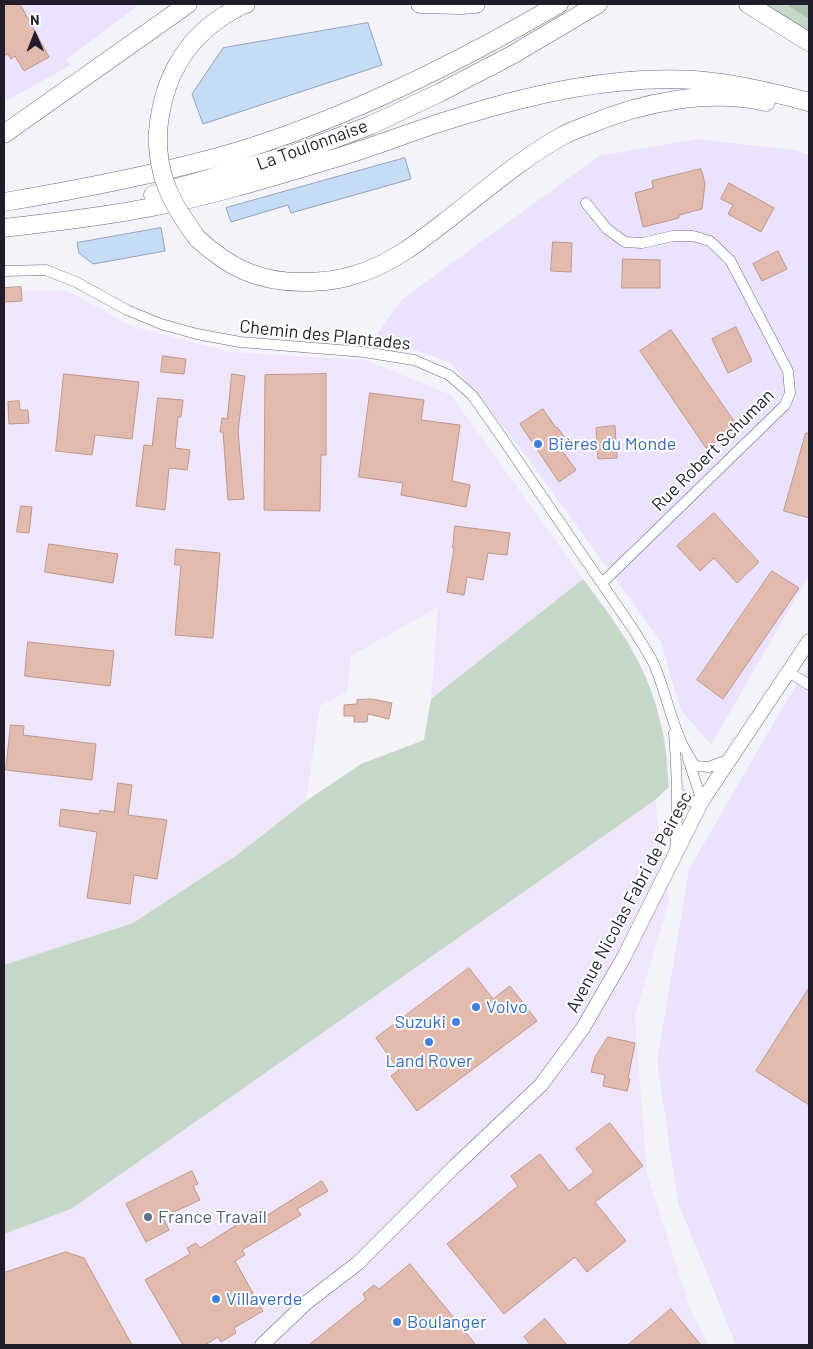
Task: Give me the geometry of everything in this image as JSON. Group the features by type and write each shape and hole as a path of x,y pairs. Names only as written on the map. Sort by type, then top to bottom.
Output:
{"highway":[{"path":"4,134 188,4"},
{"path":"246,4 216,21 195,38 182,57 164,97 158,132 158,155 164,182 172,201 197,238 213,253 235,267 256,276 286,282 323,282 354,276 385,262 413,246 531,156 565,134 598,121 659,103 694,98 731,97 759,100 809,112"},
{"path":"420,4 476,4"},
{"name":"La Toulonnaise","path":"4,202 145,176 220,156 291,133 362,104 430,73 499,38 559,4"},
{"name":"La Toulonnaise","path":"4,227 149,196 210,180 299,152 371,125 439,93 512,55 598,4"},
{"path":"748,4 809,42"},
{"path":"4,227 91,217 172,202 331,160 463,116 523,99 586,86 644,79 695,80 739,85 809,102"}],"street":[{"name":"Rue Robert Schuman","path":"586,203 607,229 625,242 642,244 674,236 693,236 710,241 730,260 788,371 790,393 785,405 602,583"},
{"name":"Chemin des Plantades","path":"4,271 46,270 76,282 127,310 161,324 197,334 240,342 364,352 406,358 449,375 472,395 636,632 656,668 673,722"},
{"name":"Avenue Nicolas Fabri de Peiresc","path":"262,1345 306,1303 358,1263 455,1166 541,1085 588,1020 624,957 702,801 809,641"},
{"path":"789,672 809,685"},
{"path":"673,722 686,753 702,801 687,801 678,792"},
{"path":"673,722 678,792 678,821 674,858"},
{"path":"686,753 695,766 708,767 730,759"}],"shaded area":[{"path":"4,4 140,4 66,60 71,65 4,102"},
{"path":"696,139 795,150 809,155 809,575 711,745 680,709 661,642 520,448 451,363 376,336 401,300 599,156"},
{"path":"4,290 68,291 131,326 230,352 366,360 451,395 583,579 431,699 438,607 351,656 347,692 320,706 306,801 237,855 133,923 4,965"},
{"path":"809,665 809,1345 736,1345 678,1203 657,1061 689,869"},
{"path":"655,800 669,900 635,1017 647,1174 691,1311 709,1345 4,1345 4,1234 71,1209"}],"green space":[{"path":"766,4 785,4 809,19 809,32"},
{"path":"785,4 809,4 809,19"},
{"path":"583,579 622,633 633,651 651,690 664,740 669,787 655,800 71,1209 4,1234 4,965 133,923 237,855 306,801 361,764 424,740 431,699"}],"water":[{"path":"368,23 382,65 203,124 192,94 223,48"},
{"path":"405,158 411,179 291,213 288,205 231,222 226,208"},
{"path":"161,228 165,251 93,264 79,253 77,243"}],"building":[{"path":"4,4 20,4 49,57 24,71 15,56 11,59 8,54 4,56"},
{"path":"701,169 705,183 702,209 679,215 679,218 643,227 635,193 653,188 652,181"},
{"path":"729,183 774,208 761,232 728,214 733,205 721,199"},
{"path":"553,242 572,243 571,272 551,271"},
{"path":"778,251 787,269 762,281 753,264"},
{"path":"623,259 660,260 660,288 622,288"},
{"path":"21,287 22,301 4,302 4,288"},
{"path":"736,327 752,361 728,373 712,339"},
{"path":"671,330 738,427 706,448 640,351"},
{"path":"163,356 186,359 184,374 161,372"},
{"path":"64,374 139,382 132,439 95,435 92,455 56,451"},
{"path":"232,374 245,376 238,431 244,499 228,500 223,432 220,432 222,418 227,419"},
{"path":"326,374 326,455 321,455 320,511 264,510 265,375"},
{"path":"370,393 424,400 421,420 460,425 452,481 470,485 466,507 401,495 403,483 359,477"},
{"path":"158,398 183,400 181,417 178,417 175,448 190,450 187,470 169,468 165,510 136,506 144,445 152,446"},
{"path":"19,401 20,410 28,410 29,423 9,424 8,402"},
{"path":"543,409 568,442 560,448 576,470 559,482 520,424"},
{"path":"615,426 617,458 598,459 596,428"},
{"path":"806,433 809,433 809,518 784,511"},
{"path":"21,506 32,507 29,533 17,532"},
{"path":"714,513 759,562 737,583 714,558 700,571 677,546"},
{"path":"455,526 510,533 507,555 488,553 483,580 467,577 464,595 447,592 454,548"},
{"path":"49,544 118,554 113,583 45,572"},
{"path":"176,549 220,553 213,638 175,635 181,565 175,565"},
{"path":"772,571 799,588 723,699 697,680"},
{"path":"28,642 114,651 110,686 25,676"},
{"path":"372,699 392,703 389,719 368,714 367,722 354,722 354,716 344,716 344,705 357,704 357,700"},
{"path":"11,725 24,726 23,735 96,744 92,780 6,770"},
{"path":"118,783 132,785 128,815 167,820 157,879 134,875 130,904 87,898 97,832 59,826 61,809 99,814 100,810 114,812"},
{"path":"469,968 493,999 510,986 537,1021 417,1111 391,1076 399,1070 376,1038"},
{"path":"809,988 809,1105 756,1071"},
{"path":"608,1037 635,1043 627,1091 603,1086 605,1075 591,1072 595,1057"},
{"path":"610,1123 643,1166 595,1202 626,1241 587,1272 575,1257 504,1314 447,1244 518,1186 511,1176 540,1154 569,1191 594,1172 576,1149"},
{"path":"192,1171 198,1184 193,1186 200,1200 163,1217 169,1230 146,1242 126,1204"},
{"path":"322,1181 328,1191 297,1209 301,1215 242,1250 245,1255 235,1261 263,1311 234,1328 236,1333 221,1342 218,1337 205,1345 183,1345 145,1280 190,1254 187,1248 196,1243 200,1248 235,1226 233,1223 263,1209 267,1215"},
{"path":"66,1252 84,1258 132,1345 4,1345 4,1273"},
{"name":"Boulanger","path":"410,1264 476,1345 309,1345 366,1299 363,1294 374,1285 379,1289"},
{"path":"671,1309 701,1345 628,1345"},
{"path":"545,1319 567,1345 531,1345 524,1337"}],"place":[{"name":"Bières du Monde","path":"538,444"},
{"name":"Volvo","path":"476,1007"},
{"name":"Suzuki","path":"456,1022"},
{"name":"Land Rover","path":"429,1042"},
{"name":"France Travail","path":"148,1217"},
{"name":"Villaverde","path":"216,1299"},
{"name":"Boulanger","path":"397,1322"}]}
